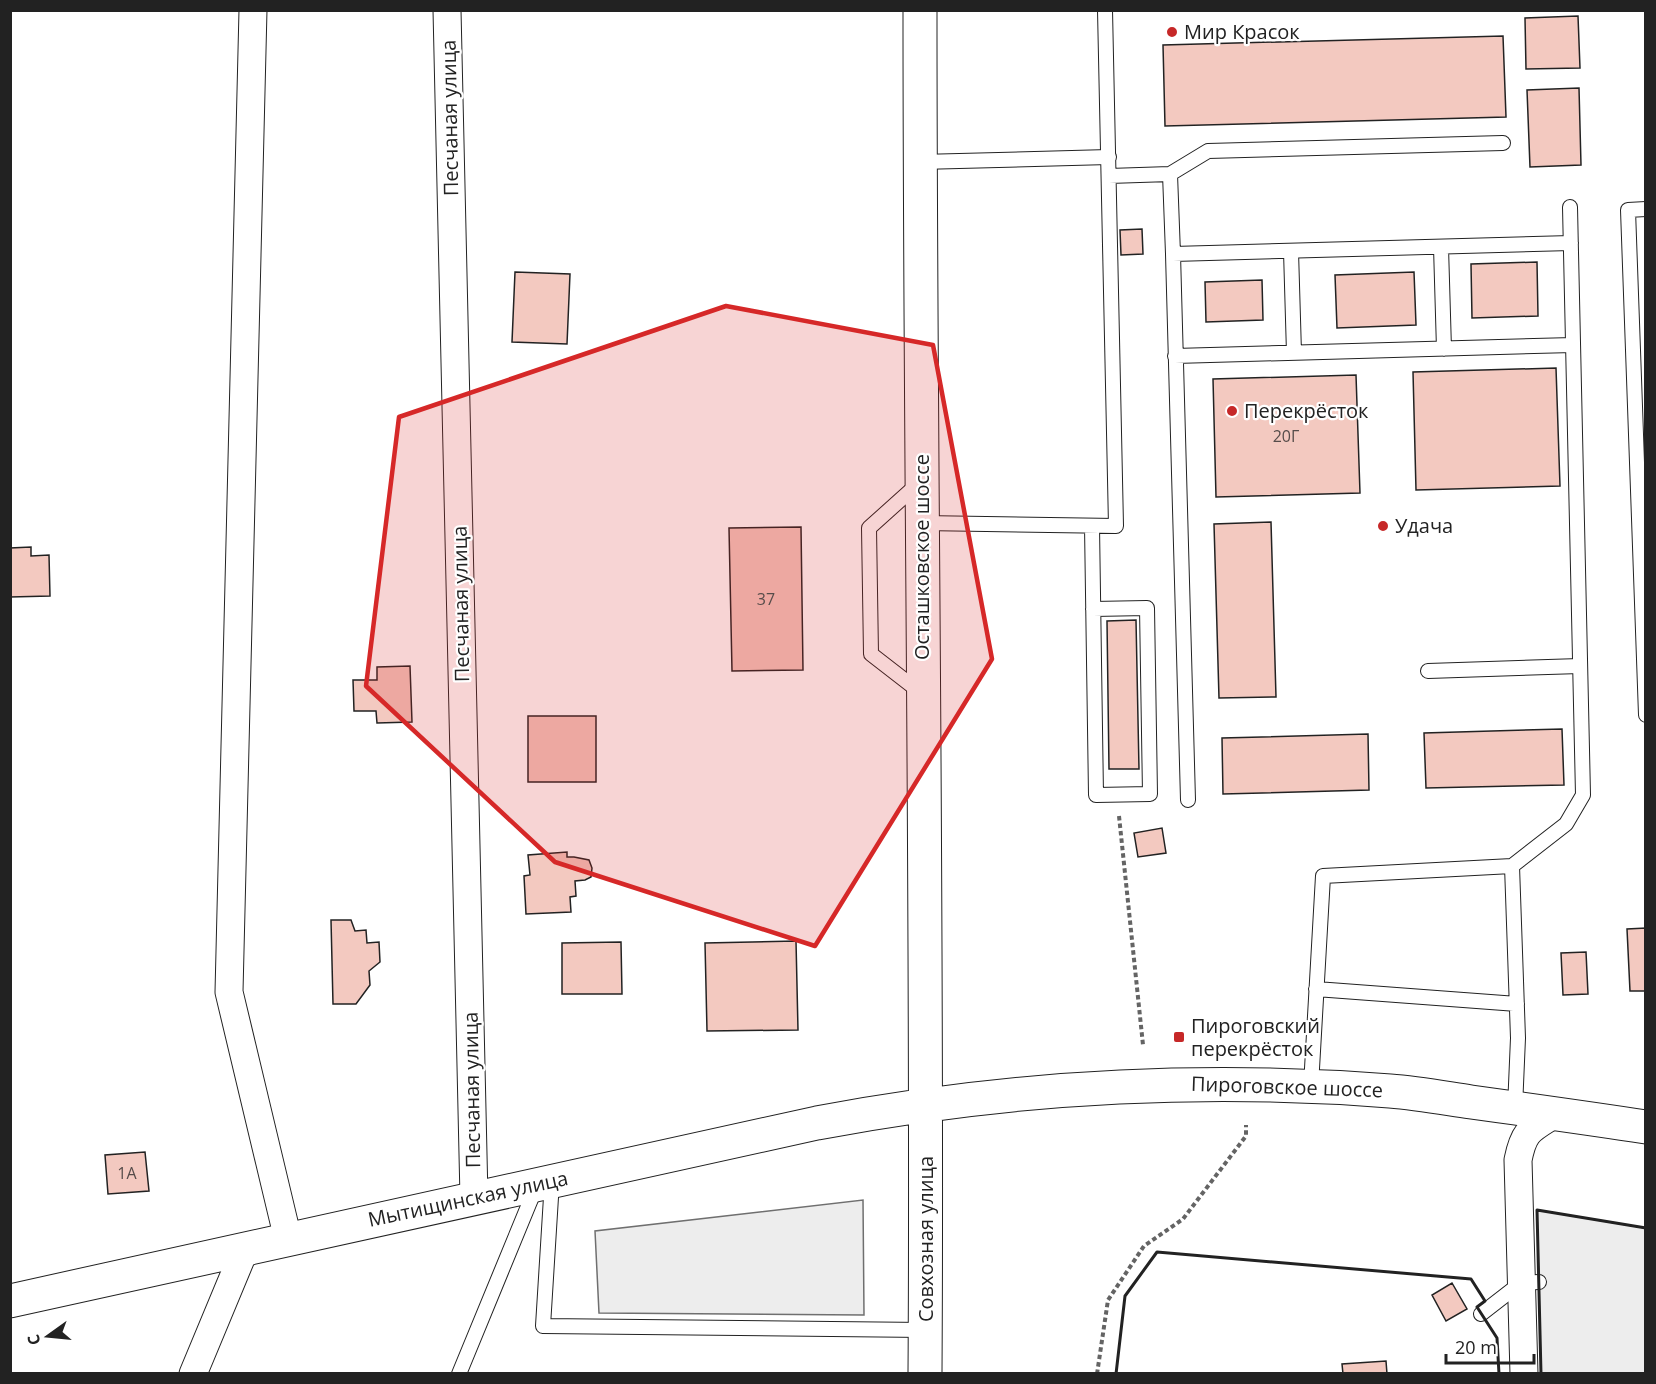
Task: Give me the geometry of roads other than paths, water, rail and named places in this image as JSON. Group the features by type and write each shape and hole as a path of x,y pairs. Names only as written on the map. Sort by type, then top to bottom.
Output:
{"main road":[{"name":"Осташковское шоссе","path":"920,10 926,1104"},
{"name":"Пироговское шоссе","path":"926,1104 1137,1085 1212,1083 1311,1086 1392,1091 1646,1127"},
{"name":"Мытищинская улица","path":"10,1301 817,1123 926,1104"},
{"name":"Совхозная улица","path":"925,1374 926,1104"}],"street":[{"path":"253,10 229,992 288,1239"},
{"name":"Песчаная улица","path":"447,10 474,1198"},
{"path":"1502,1106 1502,1119 1518,1160 1530,1283 1524,1374"},
{"path":"1518,1160 1522,1139 1555,1114"},
{"path":"193,1374 245,1249"}],"lane":[{"path":"922,524 1116,526 1105,10"},
{"path":"1109,176 1170,174 1208,151 1503,143"},
{"path":"920,162 1108,157"},
{"path":"1170,174 1188,800"},
{"path":"1311,1086 1323,876 1512,866 1566,824 1583,795 1570,207"},
{"path":"1646,209 1628,210 1646,715"},
{"path":"1173,254 1571,243"},
{"path":"1441,247 1444,349"},
{"path":"1291,251 1294,353"},
{"path":"1175,356 1573,345"},
{"path":"921,480 869,528 871,654 922,694"},
{"path":"1092,526 1093,609 1096,795 1150,794 1147,608 1093,609"},
{"path":"1428,671 1580,666"},
{"path":"1502,1106 1517,1004 1512,866"},
{"path":"1316,989 1517,1004"},
{"path":"544,1182 543,1326 926,1330"},
{"path":"459,1374 544,1182"},
{"path":"1481,1314 1530,1283"}],"place":[{"name":"Мир Красок","path":"1172,32"},
{"name":"Перекрёсток","path":"1232,411"},
{"name":"Удача","path":"1383,526"},
{"name":"Пироговский перекрёсток","path":"1179,1037"}]}
